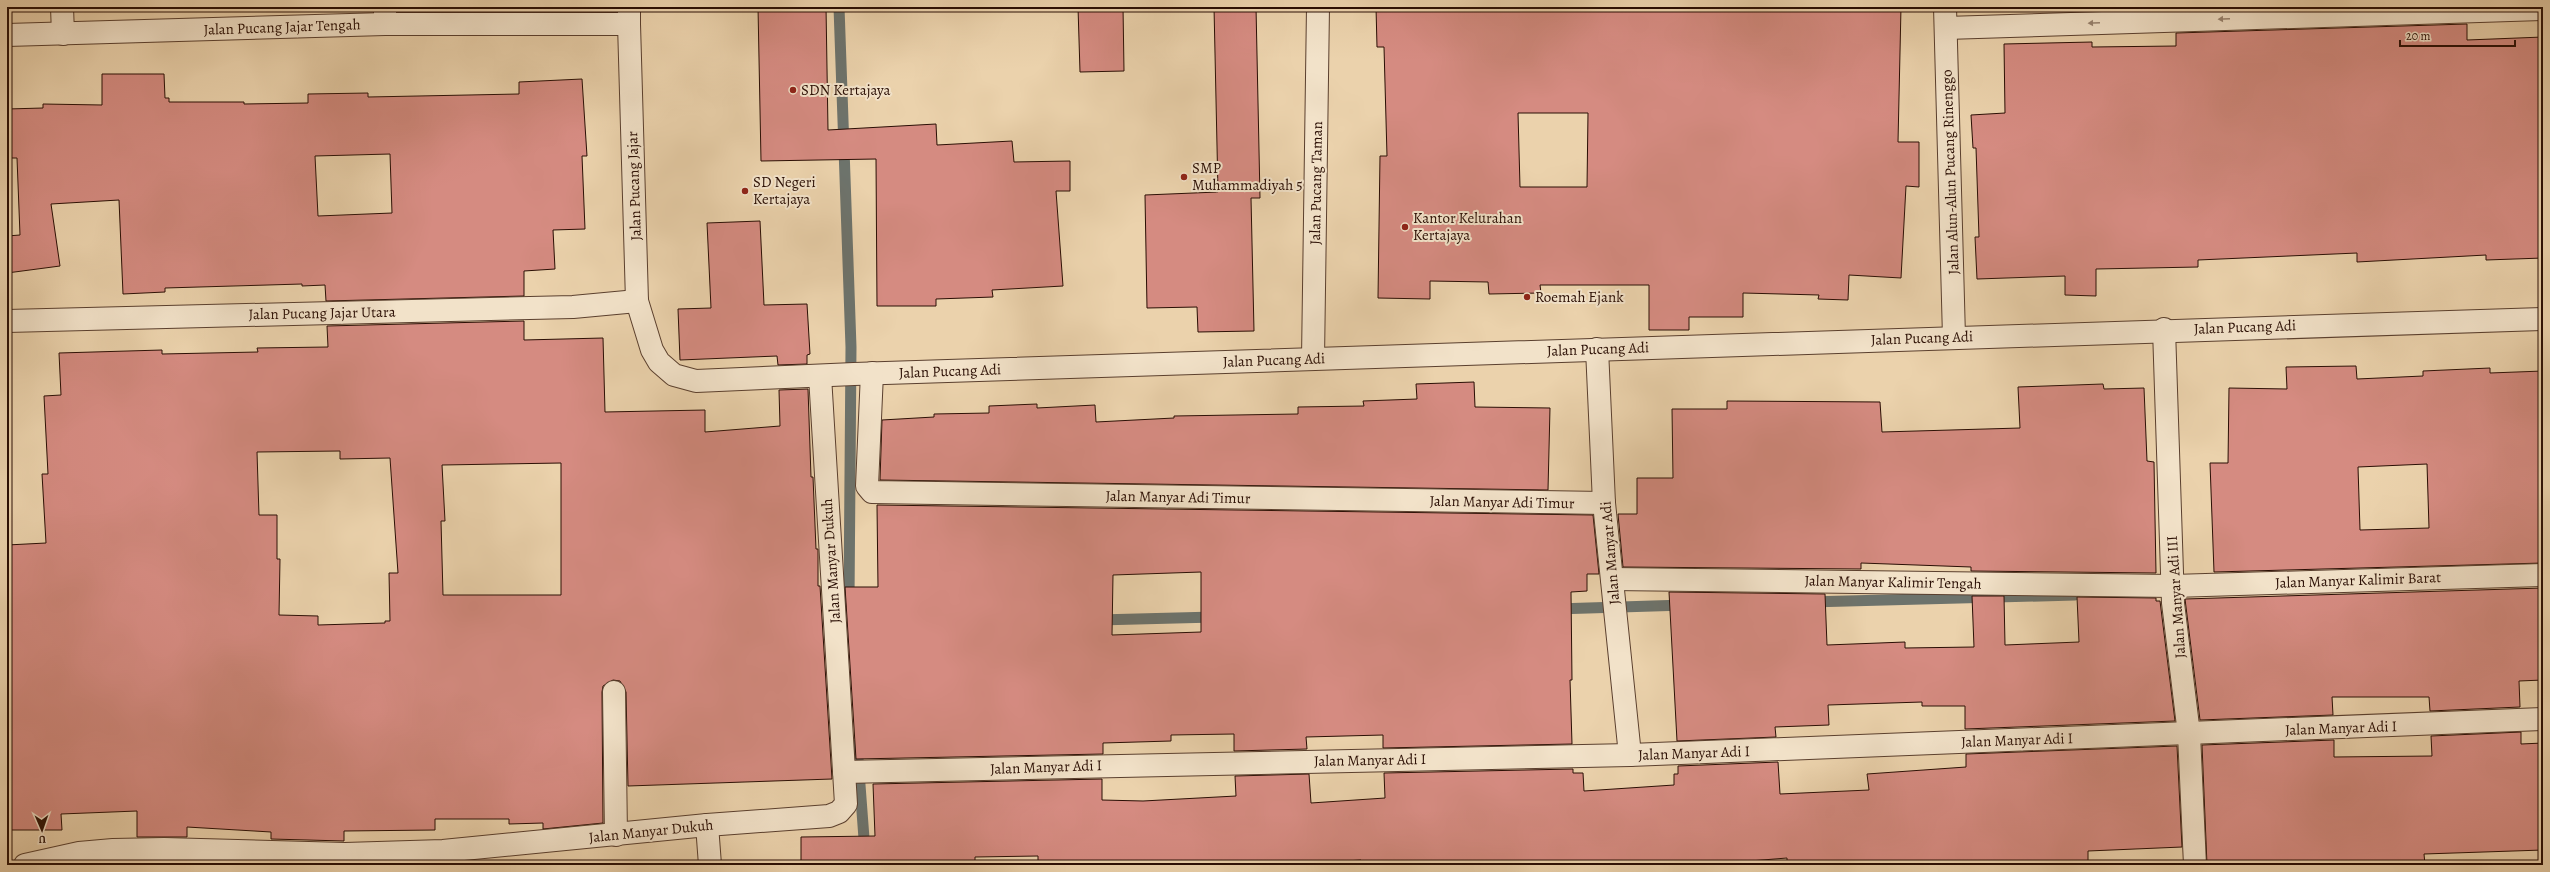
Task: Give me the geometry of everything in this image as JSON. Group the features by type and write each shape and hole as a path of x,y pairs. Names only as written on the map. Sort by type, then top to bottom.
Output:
{"street":[{"path":"62,7 63,34"},
{"name":"Jalan Pucang Taman","path":"1313,358 1318,7"},
{"path":"1945,17 2543,10"},
{"name":"Jalan Pucang Jajar Tengah","path":"7,35 63,34 385,15 629,15"},
{"name":"Jalan Pucang Jajar","path":"629,15 637,301 652,350 659,362"},
{"name":"Jalan Alun-Alun Pucang Rinenggo","path":"1945,17 1954,337"},
{"name":"Jalan Pucang Jajar Utara","path":"7,321 573,307 637,301"},
{"name":"Jalan Pucang Adi","path":"659,362 674,375 696,381 1313,358 2543,319"},
{"name":"Jalan Manyar Adi III","path":"2164,330 2173,593 2189,734 2195,865"},
{"name":"Jalan Manyar Adi","path":"1597,349 1604,503 1630,755"},
{"name":"Jalan Manyar Adi Timur","path":"863,374 867,486 872,492 1604,503"},
{"name":"Jalan Manyar Dukuh","path":"25,865 79,853 113,850 164,849 345,854 428,852 616,835 709,845 834,815 846,804 858,772 824,376"},
{"name":"Jalan Manyar Kalimir Barat","path":"2173,593 2543,575"},
{"name":"Jalan Manyar Kalimir Tengah","path":"1613,582 2173,593"},
{"path":"614,692 616,835"},
{"name":"Jalan Manyar Adi I","path":"858,772 1630,755 2543,719"}],"building":[{"path":"758,7 826,7 828,130 936,124 937,145 1012,141 1014,162 1070,161 1070,191 1056,191 1063,286 992,290 993,297 936,299 936,306 877,306 876,159 761,161"},
{"path":"1078,7 1123,7 1124,71 1080,72"},
{"path":"1214,7 1256,7 1260,198 1251,198 1254,331 1198,332 1197,307 1147,308 1145,195 1218,192"},
{"path":"1376,7 1595,10 1595,7 1901,7 1898,142 1919,142 1919,187 1906,186 1901,278 1849,275 1848,300 1818,299 1819,295 1743,293 1743,317 1689,317 1689,330 1649,330 1649,285 1540,285 1541,293 1489,294 1488,282 1430,281 1430,299 1378,298 1380,156 1387,156 1384,47 1377,47","holes":["1518,113 1588,113 1587,187 1520,187"]},
{"path":"2467,24 2467,40 2543,37 2543,258 2486,260 2486,255 2357,262 2357,253 2198,260 2198,267 2096,269 2096,296 2065,295 2065,276 1977,279 1975,237 1979,237 1976,148 1973,148 1971,115 2005,113 2004,44 2092,42 2092,47 2176,46 2176,33"},
{"path":"102,74 164,74 165,98 169,98 169,102 244,102 244,104 308,103 308,94 368,93 368,97 519,94 519,82 582,79 587,156 582,156 585,229 553,230 555,269 524,271 524,296 326,301 325,285 302,286 302,284 165,288 165,292 123,294 119,200 51,204 60,266 7,273 7,236 20,235 17,158 7,158 7,109 43,108 43,104 102,105","holes":["390,154 392,213 318,216 315,156"]},
{"path":"760,221 764,305 807,304 810,354 807,355 807,364 778,365 777,356 680,360 678,309 711,308 707,223"},
{"path":"524,321 524,340 603,338 605,412 705,410 705,432 780,426 779,390 808,389 811,477 813,477 816,549 818,549 818,586 820,586 832,779 628,786 626,692 620,681 613,680 603,686 602,692 603,823 543,829 543,823 509,824 509,819 435,819 435,830 344,831 344,841 271,839 271,832 187,827 187,837 137,837 137,811 61,814 62,830 7,830 7,545 46,543 42,474 48,474 44,396 61,395 59,353 162,350 162,354 258,352 257,348 328,347 327,326","holes":["340,451 340,459 390,458 398,573 389,573 390,621 385,621 385,623 318,625 318,616 279,615 280,559 277,559 277,515 259,515 257,452","561,463 561,595 443,595 441,521 445,521 442,465"]},
{"path":"2356,366 2357,379 2423,376 2423,371 2490,368 2490,373 2543,371 2543,563 2214,572 2210,463 2228,463 2229,388 2287,389 2286,367","holes":["2427,464 2429,528 2360,530 2358,467"]},
{"path":"1474,382 1475,407 1550,408 1548,490 880,480 882,420 934,417 934,414 989,413 989,406 1037,404 1037,408 1095,405 1096,422 1174,418 1174,416 1298,414 1298,407 1364,406 1363,401 1417,399 1416,384"},
{"path":"2103,384 2104,389 2144,388 2147,461 2154,462 2156,573 1971,571 1971,567 1861,563 1861,569 1623,567 1618,514 1637,514 1637,478 1673,478 1672,409 1727,409 1727,401 1880,402 1882,432 2020,428 2018,387"},
{"path":"877,505 1593,515 1599,574 1587,574 1587,591 1571,592 1572,680 1570,680 1572,744 1383,748 1383,735 1306,737 1307,749 1234,751 1234,734 1171,735 1171,741 1103,743 1103,754 856,759 845,587 878,587","holes":["1201,572 1201,632 1112,635 1113,575"]},
{"path":"2543,588 2543,680 2519,681 2520,707 2430,711 2429,697 2332,697 2333,715 2200,720 2185,599"},
{"path":"1669,592 1825,594 1827,645 1905,642 1905,648 1974,647 1972,596 2004,596 2005,645 2079,642 2077,597 2156,598 2156,601 2160,601 2175,721 1965,729 1965,706 1922,706 1922,702 1828,705 1829,725 1775,727 1776,737 1677,741"},
{"path":"2521,732 2521,744 2543,743 2543,850 2424,854 2425,865 2207,865 2202,745 2334,740 2334,757 2432,756 2431,736"},
{"path":"2177,746 2182,847 2088,851 2088,862 2060,861 2060,865 1787,865 1787,858 1701,865 1385,865 1385,863 1361,863 1361,860 1284,865 1038,865 1038,856 975,857 975,865 801,865 801,837 875,836 873,784 1102,779 1102,800 1143,801 1236,796 1235,776 1309,774 1311,803 1385,798 1384,773 1573,769 1573,773 1583,773 1584,791 1674,785 1674,774 1678,774 1678,766 1778,762 1780,794 1869,790 1867,774 1966,767 1966,754"}],"waterway":[{"path":"839,7 851,347 849,602"},
{"path":"1810,602 2075,595"},
{"path":"1556,609 1685,605"},
{"path":"1098,620 1215,617"},
{"path":"857,745 866,865"}],"place":[{"name":"SDN Kertajaya","path":"793,90"},
{"name":"SMP Muhammadiyah 5","path":"1184,177"},
{"name":"SD Negeri Kertajaya","path":"745,191"},
{"name":"Kantor Kelurahan Kertajaya","path":"1405,227"},
{"name":"Roemah Ejank","path":"1527,297"}]}
